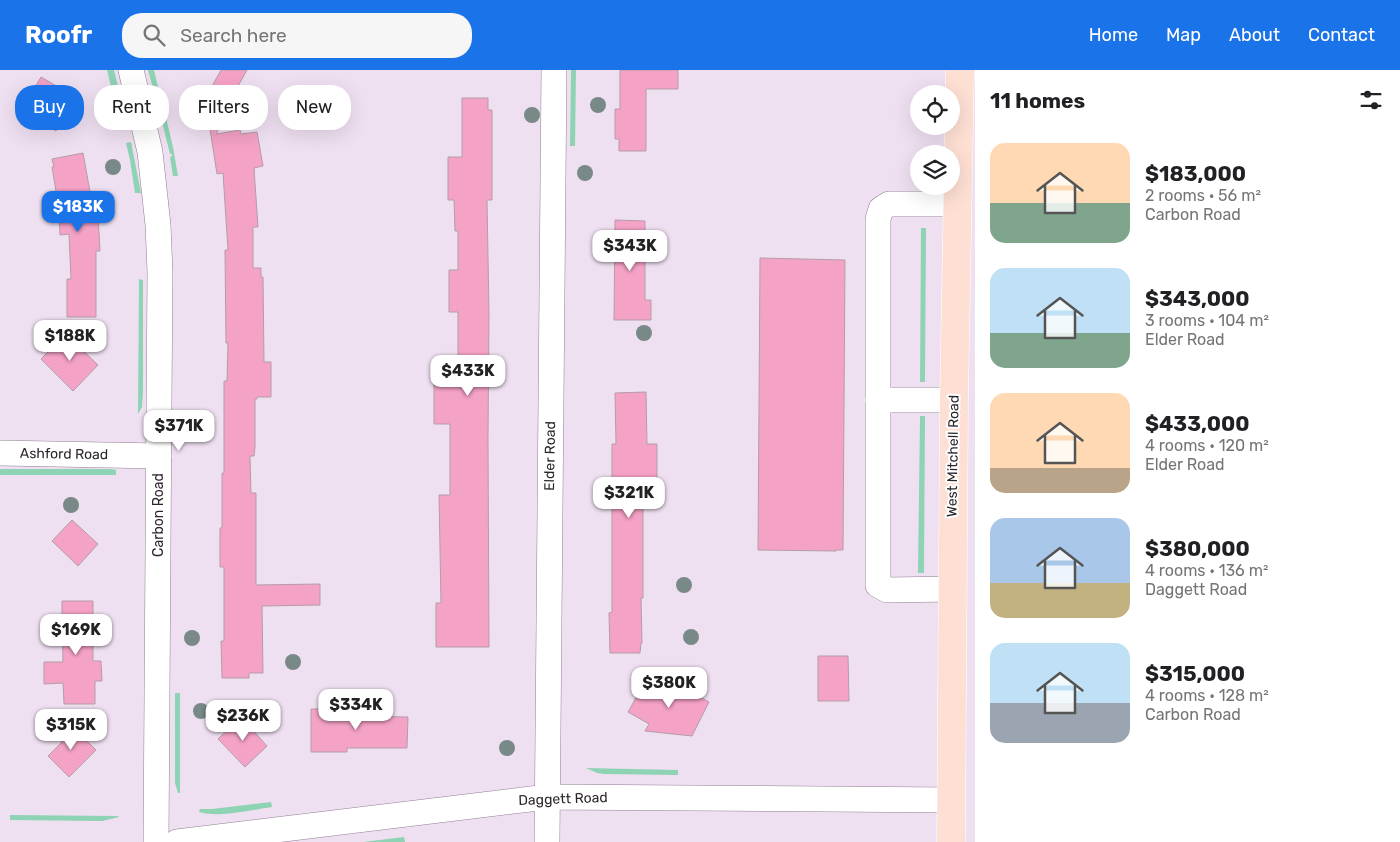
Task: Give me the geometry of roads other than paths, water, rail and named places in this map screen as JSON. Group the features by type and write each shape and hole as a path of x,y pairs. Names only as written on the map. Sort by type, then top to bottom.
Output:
{"main road":[{"name":"West Mitchell Road","path":"951,842 954,400 960,70"}],"street":[{"name":"Carbon Road","path":"131,70 150,152 158,225 160,272 156,842"},
{"name":"Elder Road","path":"547,842 554,70"},
{"path":"952,588 887,590 878,586 878,219 881,210 889,204 958,204"},
{"path":"878,400 954,400"},
{"name":"Ashford Road","path":"0,453 159,456"},
{"name":"Daggett Road","path":"177,842 547,797 952,800"}]}
